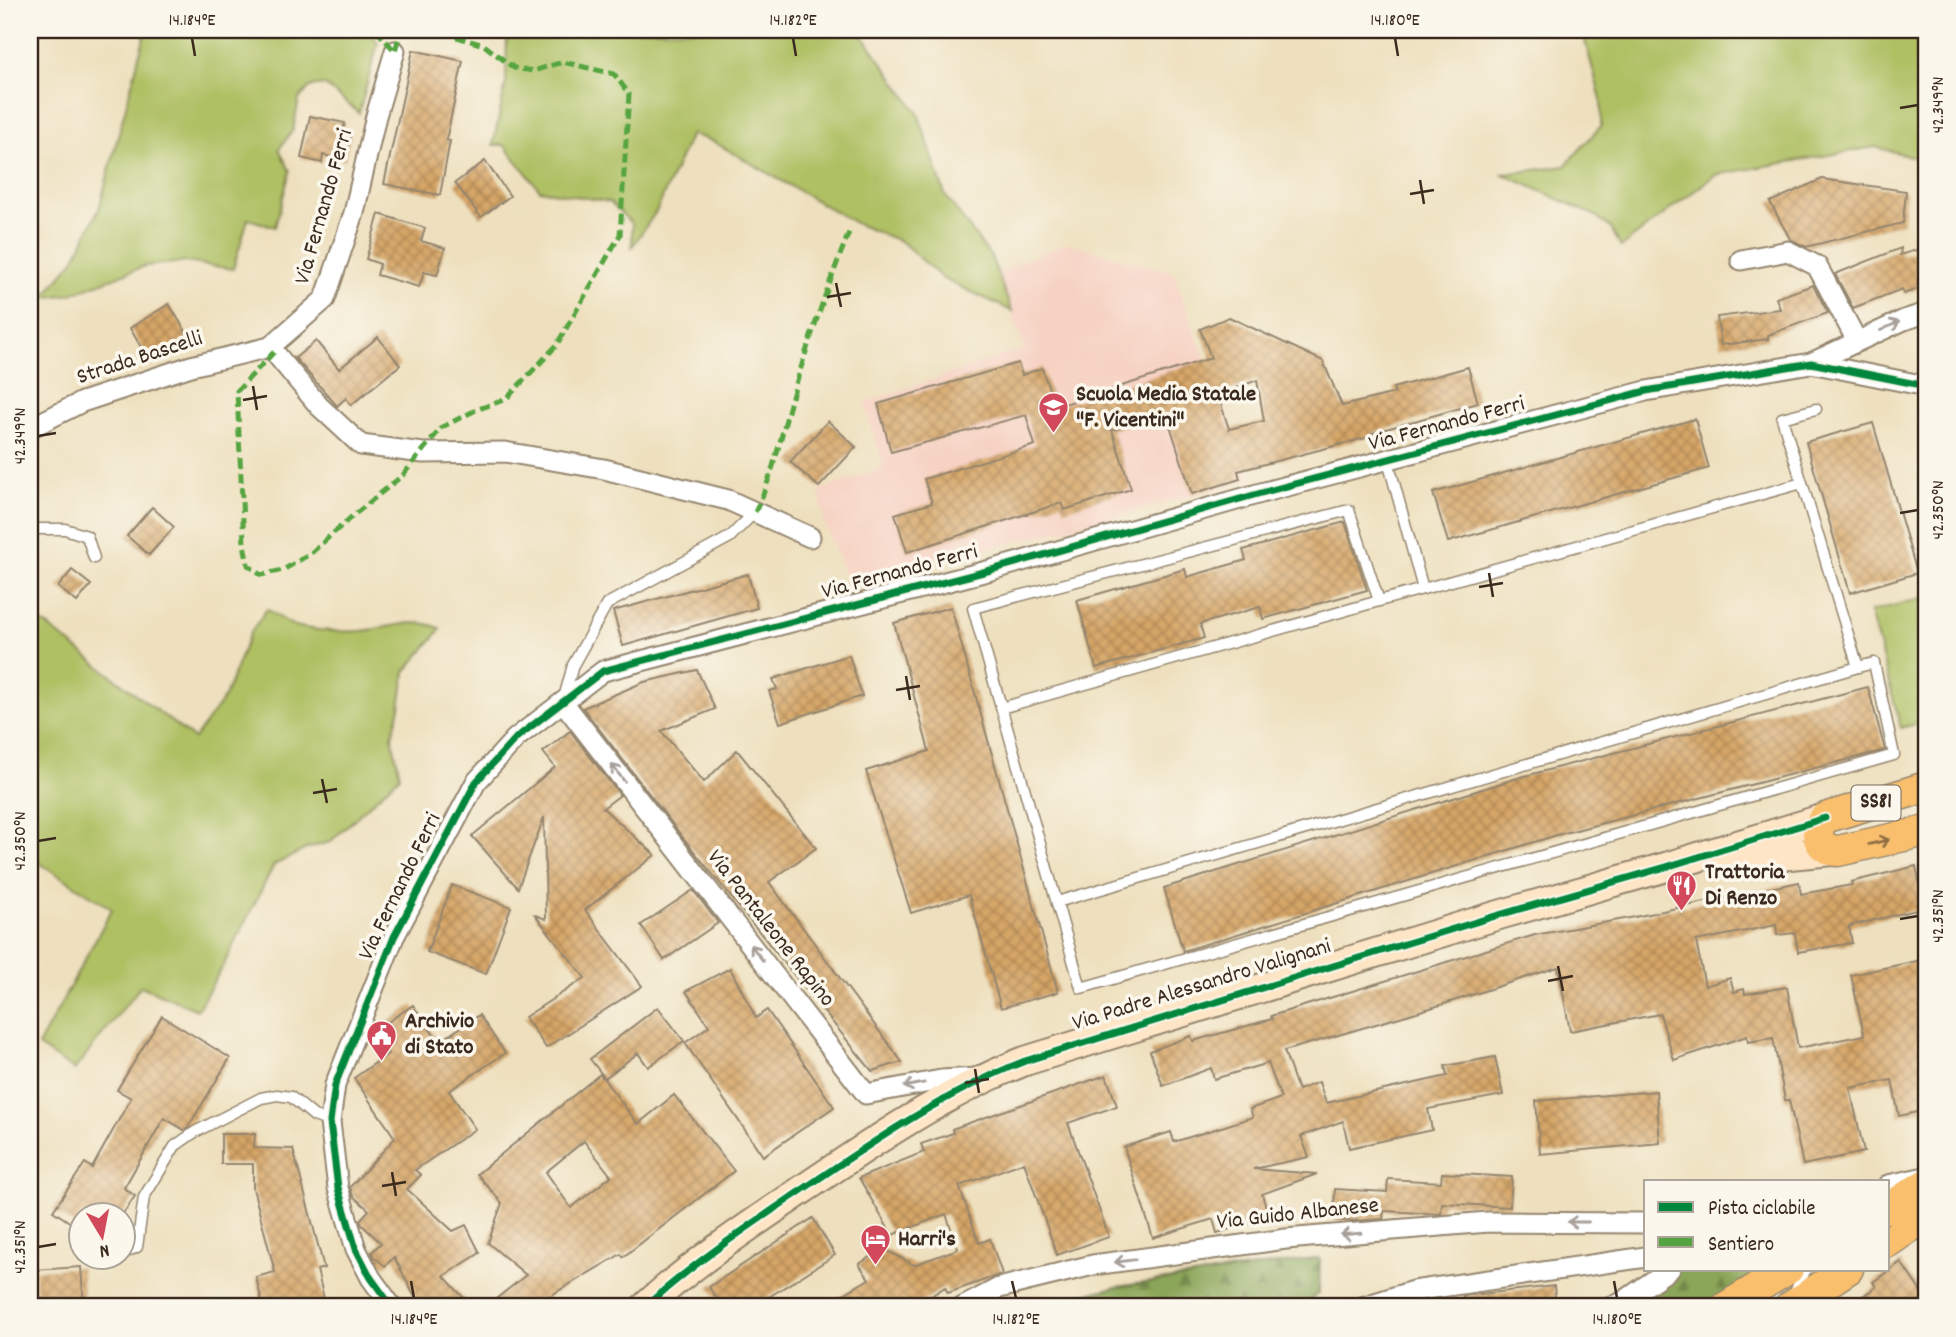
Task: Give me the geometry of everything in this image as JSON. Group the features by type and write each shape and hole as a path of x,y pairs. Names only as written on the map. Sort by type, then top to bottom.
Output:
{"main road":[{"name":"Via Padre Alessandro Valignani","path":"1825,818 1926,787"},
{"name":"SS81","path":"1825,818 1819,825 1818,837 1823,845 1832,851 1926,831"},
{"path":"1890,1207 1926,1184"},
{"path":"1890,1241 1926,1216"},
{"path":"1726,1307 1786,1270"},
{"path":"1789,1307 1846,1270"}],"street":[{"name":"Via Fernando Ferri","path":"270,347 326,299 354,213 376,116 395,51"},
{"path":"1741,260 1788,251 1818,266 1857,341"},
{"name":"Via Fernando Ferri","path":"392,1307 371,1278 356,1248 338,1188 330,1122 335,1085 394,937 475,782 516,738 603,671 991,570 1261,493 1646,391 1811,363 1904,320 1926,313"},
{"name":"Strada Bascelli","path":"30,428 82,402 191,366 270,347"},
{"path":"270,347 319,406 361,445 423,453 505,452 604,469 728,500 810,537"},
{"name":"Via Fernando Ferri","path":"1811,363 1926,386"},
{"name":"Via Pantaleone Rapino","path":"563,702 866,1094 941,1080 982,1078"},
{"name":"Via Padre Alessandro Valignani","path":"645,1307 740,1232 866,1146 982,1078 1025,1061 1825,818"},
{"path":"1666,867 1832,851"},
{"path":"1890,1185 1926,1177"},
{"name":"Via Guido Albanese","path":"963,1307 999,1288 1093,1265 1286,1239 1488,1222 1644,1223"},
{"path":"1362,1307 1413,1291 1644,1257"},
{"path":"1609,1307 1621,1303 1669,1270"}],"lane":[{"path":"1816,409 1782,418 1858,667"},
{"path":"1388,461 1423,589"},
{"path":"1001,708 1802,483"},
{"path":"1057,902 1874,663 1894,755 1081,988 973,608 1349,510 1379,601"},
{"path":"563,702 573,665 607,604 730,537 755,512"},
{"path":"30,529 65,529 88,536 94,558"},
{"path":"136,1247 144,1198 175,1146 195,1132 261,1098 278,1095 291,1097 314,1116 330,1122"},
{"path":"1789,1307 1806,1270"}],"shaded area":[{"name":"Scuola Media Statale \"F. Vicentini\"","path":"1066,243 1173,272 1250,480 1041,536 846,579 824,521 819,490 884,468 864,403 1024,348 998,272"}],"green space":[{"path":"146,30 369,30 378,43 359,113 325,85 310,87 299,99 293,130 279,149 290,171 275,227 248,219 233,269 185,262 145,266 71,294 43,298 74,260 99,209"},
{"path":"507,30 854,30 866,40 918,113 945,195 991,257 1012,311 943,279 902,242 857,224 712,141 691,134 657,210 632,247 632,224 610,202 540,190 504,145 493,145 506,83"},
{"path":"1582,30 1926,30 1926,160 1875,147 1715,175 1621,247 1611,228 1596,216 1503,174 1565,166 1601,126 1601,99"},
{"path":"1922,598 1926,613 1926,721 1901,728 1870,612"},
{"path":"267,609 295,626 319,630 361,631 412,623 441,629 405,672 400,708 392,737 400,776 330,842 306,849 274,865 223,966 197,1010 141,986 74,1070 38,1046 112,909 30,857 30,616 46,625 194,739 225,696 250,633"},
{"path":"1320,1258 1319,1292 1303,1307 1028,1307 1116,1287"},
{"path":"1677,1270 1771,1270 1714,1307 1622,1307"}],"building":[{"path":"413,50 463,61 446,140 450,141 440,195 384,184"},
{"path":"310,116 345,123 343,130 351,132 345,160 323,155 322,163 301,158"},
{"path":"485,161 510,196 481,217 455,183"},
{"path":"1822,179 1906,191 1903,223 1806,247 1790,239 1770,202"},
{"path":"379,214 425,228 421,241 445,248 437,275 424,272 419,287 377,275 380,264 366,259"},
{"path":"1926,247 1926,286 1904,294 1902,289 1853,308 1835,274 1901,248 1900,255"},
{"path":"1813,285 1828,313 1768,335 1768,339 1721,345 1717,317 1780,309 1776,298"},
{"path":"169,304 189,337 149,361 130,328"},
{"path":"1229,317 1323,361 1342,406 1395,393 1393,388 1468,367 1478,403 1372,433 1373,436 1238,471 1240,479 1192,494 1166,413 1112,430 1131,489 1064,510 1061,503 907,552 895,514 932,503 924,479 1035,445 1026,415 891,452 878,404 1018,363 1022,375 1042,368 1055,407 1211,358 1200,329","holes":["1257,380 1264,421 1229,429 1218,395"]},
{"path":"378,337 400,365 351,405 346,398 337,406 295,358 316,341 339,369"},
{"path":"1695,419 1709,468 1448,542 1433,493"},
{"path":"828,421 856,447 819,487 790,462"},
{"path":"1873,423 1917,573 1850,593 1806,442"},
{"path":"152,507 174,527 149,555 127,536"},
{"path":"1345,522 1367,590 1263,619 1260,607 1200,624 1204,638 1096,668 1077,600 1185,569 1187,577 1246,560 1243,550"},
{"path":"72,570 91,585 77,602 58,587"},
{"path":"748,574 757,608 623,646 613,611"},
{"path":"951,607 1058,992 1001,1008 969,895 911,913 866,771 929,751 894,623"},
{"path":"849,655 862,696 780,723 769,691 777,689 773,679"},
{"path":"697,670 715,709 661,731 704,782 737,750 816,848 769,882 902,1062 872,1071 684,839 583,708 644,682"},
{"path":"1868,687 1885,750 1557,835 1183,951 1164,888 1521,777"},
{"path":"570,731 620,795 603,808 655,855 585,910 642,986 546,1048 525,1017 585,978 535,915 546,919 544,817 518,888 472,836 555,767 543,752"},
{"path":"1916,866 1925,908 1849,926 1852,943 1798,952 1795,933 1777,935 1776,925 1696,941 1705,986 1730,978 1734,992 1744,989 1745,994 1787,987 1798,1048 1864,1035 1851,975 1926,959 1926,1110 1899,1116 1892,1080 1850,1088 1864,1152 1803,1165 1789,1100 1785,1100 1773,1038 1748,1042 1747,1036 1674,1060 1660,1014 1570,1031 1558,967 1284,1051 1298,1090 1319,1082 1326,1103 1447,1076 1445,1066 1495,1057 1503,1095 1428,1109 1432,1130 1349,1148 1343,1121 1301,1136 1309,1157 1253,1169 1317,1174 1262,1194 1269,1217 1217,1233 1213,1219 1153,1238 1124,1147 1171,1132 1174,1142 1253,1117 1250,1109 1281,1098 1268,1063 1214,1079 1211,1068 1163,1086 1150,1051 1191,1036 1193,1041 1272,1019 1271,1016 1535,935 1799,882 1801,894 1852,885 1851,882"},
{"path":"452,885 511,907 486,974 427,952"},
{"path":"693,890 718,923 664,960 641,925"},
{"path":"730,968 756,1018 767,1010 834,1107 763,1156 685,1043 709,1026 686,991"},
{"path":"413,1005 439,1042 479,1015 505,1053 449,1091 475,1129 415,1170 421,1175 407,1189 453,1231 466,1225 480,1253 444,1276 472,1307 420,1307 394,1257 385,1266 374,1257 372,1252 381,1243 362,1225 360,1220 369,1210 353,1196 350,1187 395,1138 354,1078 388,1054 373,1032"},
{"path":"658,1007 684,1041 648,1067 638,1053 605,1078 590,1059"},
{"path":"162,1016 230,1058 187,1129 184,1130 164,1118 124,1188 135,1196 132,1200 66,1200 66,1220 53,1211 85,1163 92,1168 131,1098 117,1090"},
{"path":"600,1074 638,1124 674,1095 734,1171 623,1257 621,1254 531,1307 486,1307 526,1275 488,1243 502,1203 477,1174","holes":["584,1141 611,1176 571,1208 546,1172"]},
{"path":"1106,1075 1117,1106 1068,1123 1109,1237 1057,1255 1024,1162 959,1186 979,1243 990,1239 1002,1274 948,1293 945,1287 914,1307 822,1307 869,1279 859,1264 884,1249 914,1265 958,1249 946,1214 892,1235 859,1178 924,1152 921,1144 953,1133 952,1129"},
{"path":"1656,1091 1660,1143 1540,1154 1536,1101"},
{"path":"221,1134 255,1134 254,1148 293,1149 324,1268 317,1270 326,1307 263,1307 256,1277 275,1272 253,1188 253,1164 221,1164"},
{"path":"1442,1173 1512,1177 1510,1207 1442,1203 1441,1214 1384,1211 1383,1219 1333,1220 1335,1189 1387,1192 1388,1179 1441,1182"},
{"path":"813,1218 835,1255 753,1307 722,1307 709,1287"},
{"path":"1901,1262 1925,1298 1912,1307 1847,1307 1876,1287 1873,1282"},
{"path":"34,1270 81,1270 84,1307 37,1307"},
{"path":"1554,1286 1556,1307 1463,1307 1463,1296"}],"marked path":[{"path":"376,30 395,51 401,30"},
{"path":"274,352 237,391 244,544 248,565 261,575 283,570 310,554 403,475 442,427 506,399 556,346 620,235 629,94 614,74 563,62 533,71 514,68 484,45 433,30"},
{"path":"755,512 771,473 818,317 850,230"}],"cycle path":[{"path":"392,1307 371,1278 356,1249 338,1188 330,1122 335,1085 394,937 476,782 516,738 603,671 991,570 1261,493 1646,391 1811,363 1926,386"},
{"path":"645,1307 720,1247 881,1137 966,1088 1025,1061 1825,818"}],"place":[{"name":"Scuola Media Statale \"F. Vicentini\"","path":"1053,435"},
{"name":"Trattoria Di Renzo","path":"1682,913"},
{"name":"Archivio di Stato","path":"382,1062"},
{"name":"Harri's","path":"875,1267"}]}
